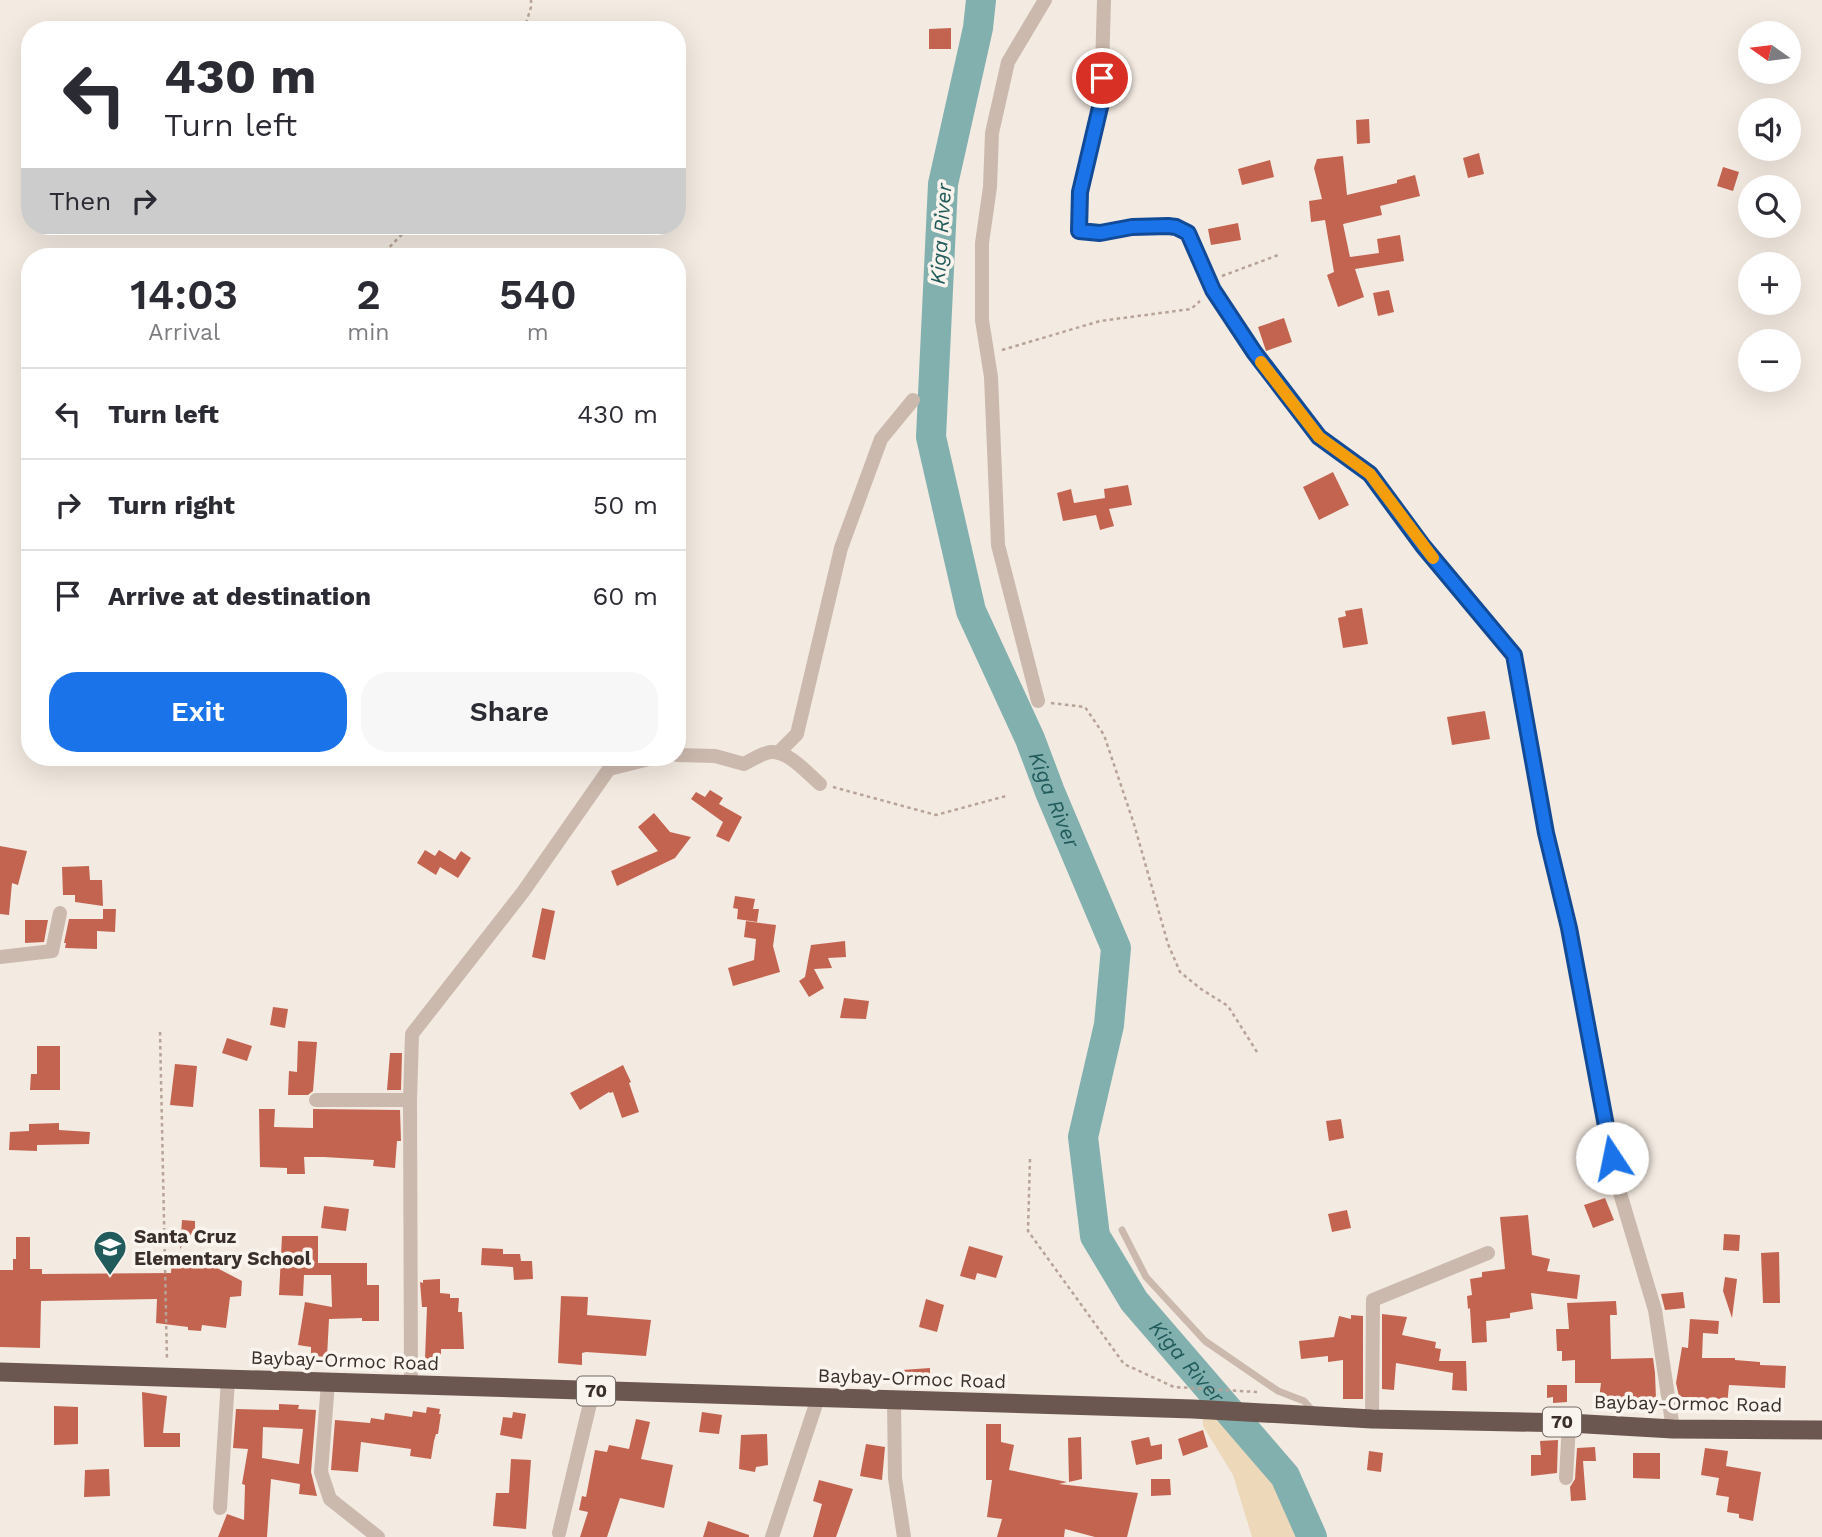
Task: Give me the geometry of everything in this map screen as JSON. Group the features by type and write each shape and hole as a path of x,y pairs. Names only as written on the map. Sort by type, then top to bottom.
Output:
{"highway":[{"name":"Baybay-Ormoc Road","path":"0,1372 1193,1409 1373,1419 1569,1423 1673,1429 1822,1430"}],"street":[{"path":"1038,701 998,545 991,377 982,320 982,243 990,187 992,134 1008,62 1045,0"},
{"path":"1104,0 1101,103 1080,192 1079,231 1100,233 1132,227 1168,226 1188,233 1213,290 1254,352 1319,437 1370,474 1423,546 1514,655 1546,833 1569,928 1617,1183 1655,1310 1673,1429"},
{"path":"778,753 797,734 841,548 881,439 913,400"},
{"path":"686,755 715,756 744,764 768,752 778,753 788,757 820,783"},
{"path":"411,1385 412,1034 523,892 609,769 621,766"},
{"path":"0,957 52,951 60,913"},
{"path":"316,1100 410,1100"},
{"path":"1373,1419 1373,1300 1488,1253"},
{"path":"220,1508 228,1379"},
{"path":"328,1383 321,1472 330,1499 378,1537"},
{"path":"559,1533 593,1391"},
{"path":"772,1537 818,1398"},
{"path":"894,1400 895,1478 904,1537"},
{"path":"1566,1478 1569,1423"}],"lane":[{"path":"1122,1230 1146,1277 1205,1341 1278,1391 1304,1401 1309,1414"}],"path":[{"path":"527,21 531,0"},
{"path":"389,248 401,235"},
{"path":"988,354 1100,321 1191,309 1213,290 1218,277 1281,254"},
{"path":"1038,701 1085,707 1104,735 1134,824 1168,944 1180,972 1228,1006 1257,1052"},
{"path":"820,783 936,815 1006,796"},
{"path":"160,1032 167,1377"},
{"path":"1030,1159 1028,1231 1124,1364 1174,1387 1257,1392"}],"sand":[{"path":"1202,1403 1217,1405 1265,1458 1285,1487 1298,1537 1252,1537 1233,1475 1203,1426"}],"building":[{"path":"951,28 951,49 929,49 929,29"},
{"path":"1369,119 1370,143 1357,144 1356,120"},
{"path":"1479,153 1484,174 1468,178 1463,158"},
{"path":"1343,156 1347,195 1397,183 1397,180 1415,175 1420,196 1380,206 1382,215 1343,224 1350,257 1379,253 1377,239 1400,235 1404,261 1355,269 1364,297 1338,307 1327,275 1334,272 1325,220 1311,222 1309,201 1322,199 1314,168 1317,159"},
{"path":"1270,160 1274,177 1242,185 1238,169"},
{"path":"1723,167 1739,172 1733,191 1717,186"},
{"path":"1238,223 1241,240 1211,245 1208,229"},
{"path":"1389,290 1394,312 1378,316 1373,293"},
{"path":"1284,318 1292,342 1266,351 1258,327"},
{"path":"1333,472 1349,505 1319,520 1303,487"},
{"path":"1128,485 1132,505 1109,509 1114,526 1100,530 1096,515 1063,521 1057,493 1071,489 1074,503 1105,498 1104,489"},
{"path":"1362,608 1368,644 1343,648 1338,618 1346,616 1345,611"},
{"path":"1485,711 1490,739 1452,745 1447,717"},
{"path":"710,790 723,798 719,804 742,817 729,842 716,836 723,822 691,799 696,792 705,797"},
{"path":"654,813 670,832 691,837 675,858 617,886 611,871 658,851 638,827"},
{"path":"0,846 27,851 18,885 12,883 9,915 0,914"},
{"path":"425,850 435,856 439,850 455,860 461,851 471,858 458,878 440,867 436,875 417,863"},
{"path":"89,866 90,880 102,880 103,906 75,902 75,895 63,895 62,867"},
{"path":"735,896 755,899 753,909 759,909 757,922 737,919 738,909 733,908"},
{"path":"542,908 555,911 545,960 532,957"},
{"path":"103,909 116,909 115,932 97,931 97,949 65,948 69,919 103,919"},
{"path":"25,920 48,920 44,942 25,943"},
{"path":"746,921 776,925 773,946 780,972 733,986 728,968 754,960 756,939 744,937"},
{"path":"845,941 846,957 828,958 832,968 814,969 824,988 809,997 799,981 805,977 811,945"},
{"path":"844,998 869,1001 866,1019 840,1018"},
{"path":"273,1007 288,1009 285,1028 270,1025"},
{"path":"227,1038 252,1046 247,1061 222,1053"},
{"path":"298,1041 317,1042 313,1091 308,1095 288,1095 289,1071 297,1072"},
{"path":"37,1046 60,1046 60,1090 30,1090 31,1074 37,1074"},
{"path":"390,1053 402,1053 401,1090 387,1090"},
{"path":"175,1064 197,1066 193,1107 170,1105"},
{"path":"623,1065 639,1112 622,1118 613,1092 580,1110 570,1093"},
{"path":"259,1109 275,1109 274,1127 313,1128 313,1109 400,1110 401,1141 397,1141 395,1168 373,1166 374,1160 324,1157 304,1157 305,1174 287,1174 287,1168 260,1167"},
{"path":"1341,1119 1344,1138 1329,1141 1326,1121"},
{"path":"59,1123 59,1130 90,1132 89,1144 37,1145 37,1151 9,1150 10,1132 29,1131 29,1124"},
{"path":"1605,1198 1614,1220 1593,1228 1584,1205"},
{"path":"324,1206 349,1209 346,1231 321,1228"},
{"path":"1347,1210 1351,1228 1332,1232 1328,1214"},
{"path":"1528,1215 1532,1255 1550,1259 1547,1271 1580,1275 1577,1299 1531,1293 1533,1309 1510,1313 1510,1318 1486,1321 1487,1342 1472,1343 1467,1296 1472,1295 1470,1279 1482,1277 1482,1272 1505,1269 1500,1217"},
{"path":"182,1220 195,1221 195,1229 180,1249"},
{"path":"1724,1234 1740,1235 1739,1251 1723,1250"},
{"path":"282,1236 318,1236 318,1263 367,1263 367,1285 379,1285 379,1321 362,1321 362,1318 329,1319 327,1357 311,1356 311,1347 298,1345 305,1302 332,1307 331,1275 304,1275 303,1296 279,1295"},
{"path":"16,1237 30,1237 30,1269 42,1269 42,1274 171,1273 172,1254 206,1255 205,1267 217,1268 242,1281 241,1296 230,1297 226,1328 202,1325 201,1331 156,1323 157,1299 41,1301 40,1348 0,1347 0,1270 13,1270"},
{"path":"969,1246 1003,1256 996,1278 977,1273 975,1280 960,1276"},
{"path":"482,1248 503,1249 503,1254 520,1254 521,1261 532,1261 533,1279 514,1280 513,1267 481,1265"},
{"path":"1779,1252 1780,1303 1763,1303 1761,1253"},
{"path":"1725,1277 1737,1279 1732,1318 1723,1291"},
{"path":"440,1279 440,1293 450,1294 450,1298 459,1298 458,1312 462,1312 464,1349 441,1349 441,1360 425,1359 427,1307 422,1307 420,1282"},
{"path":"1683,1292 1685,1308 1665,1310 1661,1294"},
{"path":"561,1296 588,1297 587,1315 651,1320 646,1356 586,1352 582,1353 582,1365 558,1363"},
{"path":"926,1299 944,1305 937,1332 919,1327"},
{"path":"1616,1301 1617,1315 1610,1315 1611,1359 1653,1358 1655,1373 1656,1399 1622,1400 1621,1409 1598,1406 1601,1383 1575,1383 1575,1360 1562,1361 1562,1351 1557,1351 1556,1329 1569,1329 1567,1303"},
{"path":"1382,1314 1407,1317 1402,1335 1436,1342 1435,1348 1441,1349 1439,1361 1466,1361 1467,1391 1452,1390 1453,1373 1396,1363 1394,1390 1382,1389"},
{"path":"1351,1315 1363,1316 1363,1399 1343,1399 1343,1360 1328,1362 1328,1356 1301,1359 1299,1341 1334,1337 1339,1316 1351,1319"},
{"path":"1690,1319 1719,1321 1718,1334 1703,1333 1702,1358 1735,1358 1760,1362 1760,1365 1786,1366 1785,1388 1729,1385 1727,1405 1680,1401 1676,1383 1682,1347 1688,1348"},
{"path":"930,1368 930,1383 903,1385 902,1370"},
{"path":"1547,1385 1567,1385 1567,1402 1553,1403 1553,1397 1547,1398"},
{"path":"142,1392 167,1396 163,1433 180,1433 180,1447 144,1447"},
{"path":"279,1404 299,1405 298,1409 316,1410 311,1472 317,1496 299,1494 300,1484 271,1479 267,1537 218,1537 227,1514 244,1520 245,1485 242,1484 248,1449 233,1448 236,1409 279,1410","holes":["263,1427 303,1429 299,1464 262,1458"]},
{"path":"54,1406 78,1407 78,1444 54,1445"},
{"path":"427,1407 440,1409 441,1414 431,1459 410,1456 411,1449 361,1442 358,1472 331,1470 335,1420 370,1423 371,1418 384,1420 385,1413 412,1417 413,1411 426,1413"},
{"path":"513,1412 526,1414 522,1439 500,1435 503,1417 512,1418"},
{"path":"702,1412 722,1415 719,1434 699,1432"},
{"path":"636,1419 650,1422 641,1459 673,1465 664,1508 620,1498 607,1537 580,1537 588,1512 579,1510 582,1496 586,1497 595,1450 607,1452 609,1445 629,1449"},
{"path":"986,1424 1001,1424 1001,1442 1014,1445 1009,1470 1067,1482 1059,1484 1138,1493 1127,1537 1095,1537 1065,1529 1064,1537 997,1537 1002,1519 987,1517 992,1480 986,1480"},
{"path":"1203,1430 1208,1447 1183,1456 1178,1439"},
{"path":"767,1434 768,1465 756,1467 755,1472 739,1469 741,1435"},
{"path":"1081,1437 1082,1479 1069,1482 1068,1438"},
{"path":"1149,1437 1151,1446 1162,1444 1162,1459 1136,1465 1131,1441"},
{"path":"1558,1440 1557,1473 1531,1476 1531,1455 1541,1455 1540,1441"},
{"path":"866,1444 885,1447 882,1480 860,1476"},
{"path":"1595,1447 1596,1461 1583,1461 1586,1500 1571,1501 1570,1487 1575,1479 1577,1448"},
{"path":"1705,1448 1728,1451 1726,1466 1761,1472 1753,1521 1727,1512 1729,1497 1716,1495 1719,1478 1701,1475"},
{"path":"1369,1451 1383,1453 1381,1472 1367,1470"},
{"path":"1633,1453 1660,1453 1660,1479 1633,1478"},
{"path":"511,1459 531,1460 526,1529 493,1526 496,1493 509,1493"},
{"path":"109,1469 110,1496 84,1497 85,1470"},
{"path":"1151,1479 1170,1479 1171,1495 1151,1496"},
{"path":"819,1480 853,1489 836,1537 813,1537 822,1504 813,1501"},
{"path":"708,1521 749,1535 749,1537 703,1537"}],"waterway":[{"name":"Kiga River","path":"981,0 978,28 943,184 931,437 971,611 1030,739 1116,948 1109,1025 1083,1137 1095,1236 1134,1301 1285,1476 1312,1537"}],"slow traffic":[{"path":"1261,362 1319,437 1370,474 1433,558"}],"place":[{"name":"Santa Cruz Elementary School","path":"110,1277"}],"route":[{"path":"1102,78 1101,103 1080,192 1079,231 1100,233 1132,227 1168,226 1188,233 1213,290 1254,352 1319,437 1370,474 1423,546 1514,655 1546,833 1569,928 1612,1158"}]}
